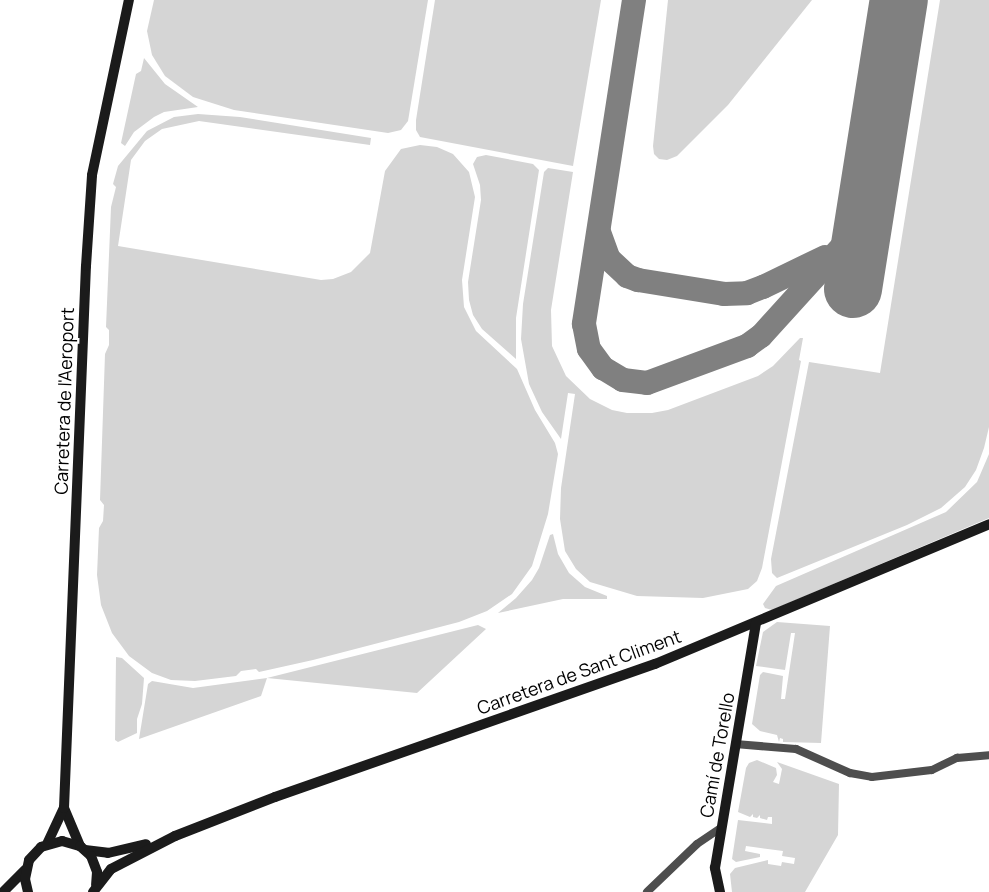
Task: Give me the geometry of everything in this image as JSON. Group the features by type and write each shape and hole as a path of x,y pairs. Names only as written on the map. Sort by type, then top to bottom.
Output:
{"main road":[{"name":"Carretera de l'Aeroport","path":"48,844 64,808 86,266 92,175 129,0"},
{"name":"Carretera de Sant Climent","path":"175,836 298,789 647,667 989,524"},
{"name":"Camí de Torello","path":"720,892 715,868 756,622"},
{"name":"Carretera de l'Aeroport","path":"64,808 82,848 97,872 94,890"},
{"path":"3,892 25,870 35,852 48,844 62,841 82,848 117,852 175,836"},
{"path":"94,890 111,869 175,836"},
{"path":"25,870 28,892"}],"street":[{"path":"735,744 796,749 850,773 872,777 932,770 957,758 989,755"},
{"path":"647,892 697,844 721,828"}],"shaded area":[{"path":"154,0 428,0 408,121 401,130 388,133 234,110 193,97 165,76 152,55 147,31"},
{"path":"435,0 601,0 573,166 420,137 416,130 416,120"},
{"path":"668,0 812,0 728,105 677,156 667,160 659,159 654,154 653,146"},
{"path":"940,0 989,0 989,427 984,448 976,470 965,487 941,508 907,525 777,578 772,573 771,559 809,362 880,373"},
{"path":"144,58 165,84 198,107 164,112 154,117 134,132 125,146 121,143 136,74 141,71"},
{"path":"198,114 240,117 371,138 370,145 199,121 162,129 145,141 131,160 118,246 321,280 333,279 351,272 370,253 385,171 401,149 420,145 437,147 453,154 469,172 475,197 462,280 464,307 476,331 517,369 535,410 555,443 558,454 548,514 532,566 512,594 487,611 459,622 313,660 259,672 256,669 241,671 236,676 195,681 171,680 152,673 129,656 112,633 101,605 97,575 99,528 103,521 104,505 100,500 105,354 109,345 109,330 106,327 111,207 116,187 113,184 118,166 147,131 174,117"},
{"path":"486,155 533,164 539,170 516,318 516,359 482,329 473,315 469,300 468,282 481,200 480,185 473,164 477,157"},
{"path":"548,168 573,172 551,310 552,346 566,376 590,399 612,410 627,413 652,413 668,410 758,376 773,366 800,338 803,338 799,360 801,361 762,568 757,581 748,589 703,598 637,596 590,582 576,569 565,551 560,519 561,488 575,394 568,393 561,439 542,412 529,384 521,339 523,304 544,172"},
{"path":"989,454 989,518 772,610 765,608 763,604 776,586 946,512 977,482"},
{"path":"553,534 558,554 569,573 585,587 607,596 607,599 563,599 498,613 532,580 539,568 550,535"},
{"path":"777,622 830,626 821,743 783,742 780,738 779,742 777,735 760,731 752,724 760,675 763,672 783,676 781,699 785,699 795,633 791,633 785,670 756,666 763,632"},
{"path":"478,625 486,629 417,693 267,678"},
{"path":"116,657 122,658 144,678 137,733 118,742 115,740"},
{"path":"267,678 261,696 139,739 148,684 152,681 193,688"},
{"path":"757,760 776,768 777,775 773,782 779,784 782,769 777,762 839,784 838,835 805,892 732,892 730,874 735,868 768,860 768,864 781,866 782,862 794,864 795,858 782,856 783,851 746,846 745,851 760,854 760,857 736,862 732,859 738,820 772,824 772,817 768,817 767,820 760,818 760,815 757,818 753,817 753,814 750,817 738,812 746,768 749,763"}],"taxiway":[{"path":"634,0 584,324 589,349 603,368 623,380 647,383 747,346 761,336 847,241 866,206"},
{"path":"599,232 609,259 627,276 638,280 724,294 747,293 825,257"}],"runway":[{"path":"853,289 899,0"}]}
